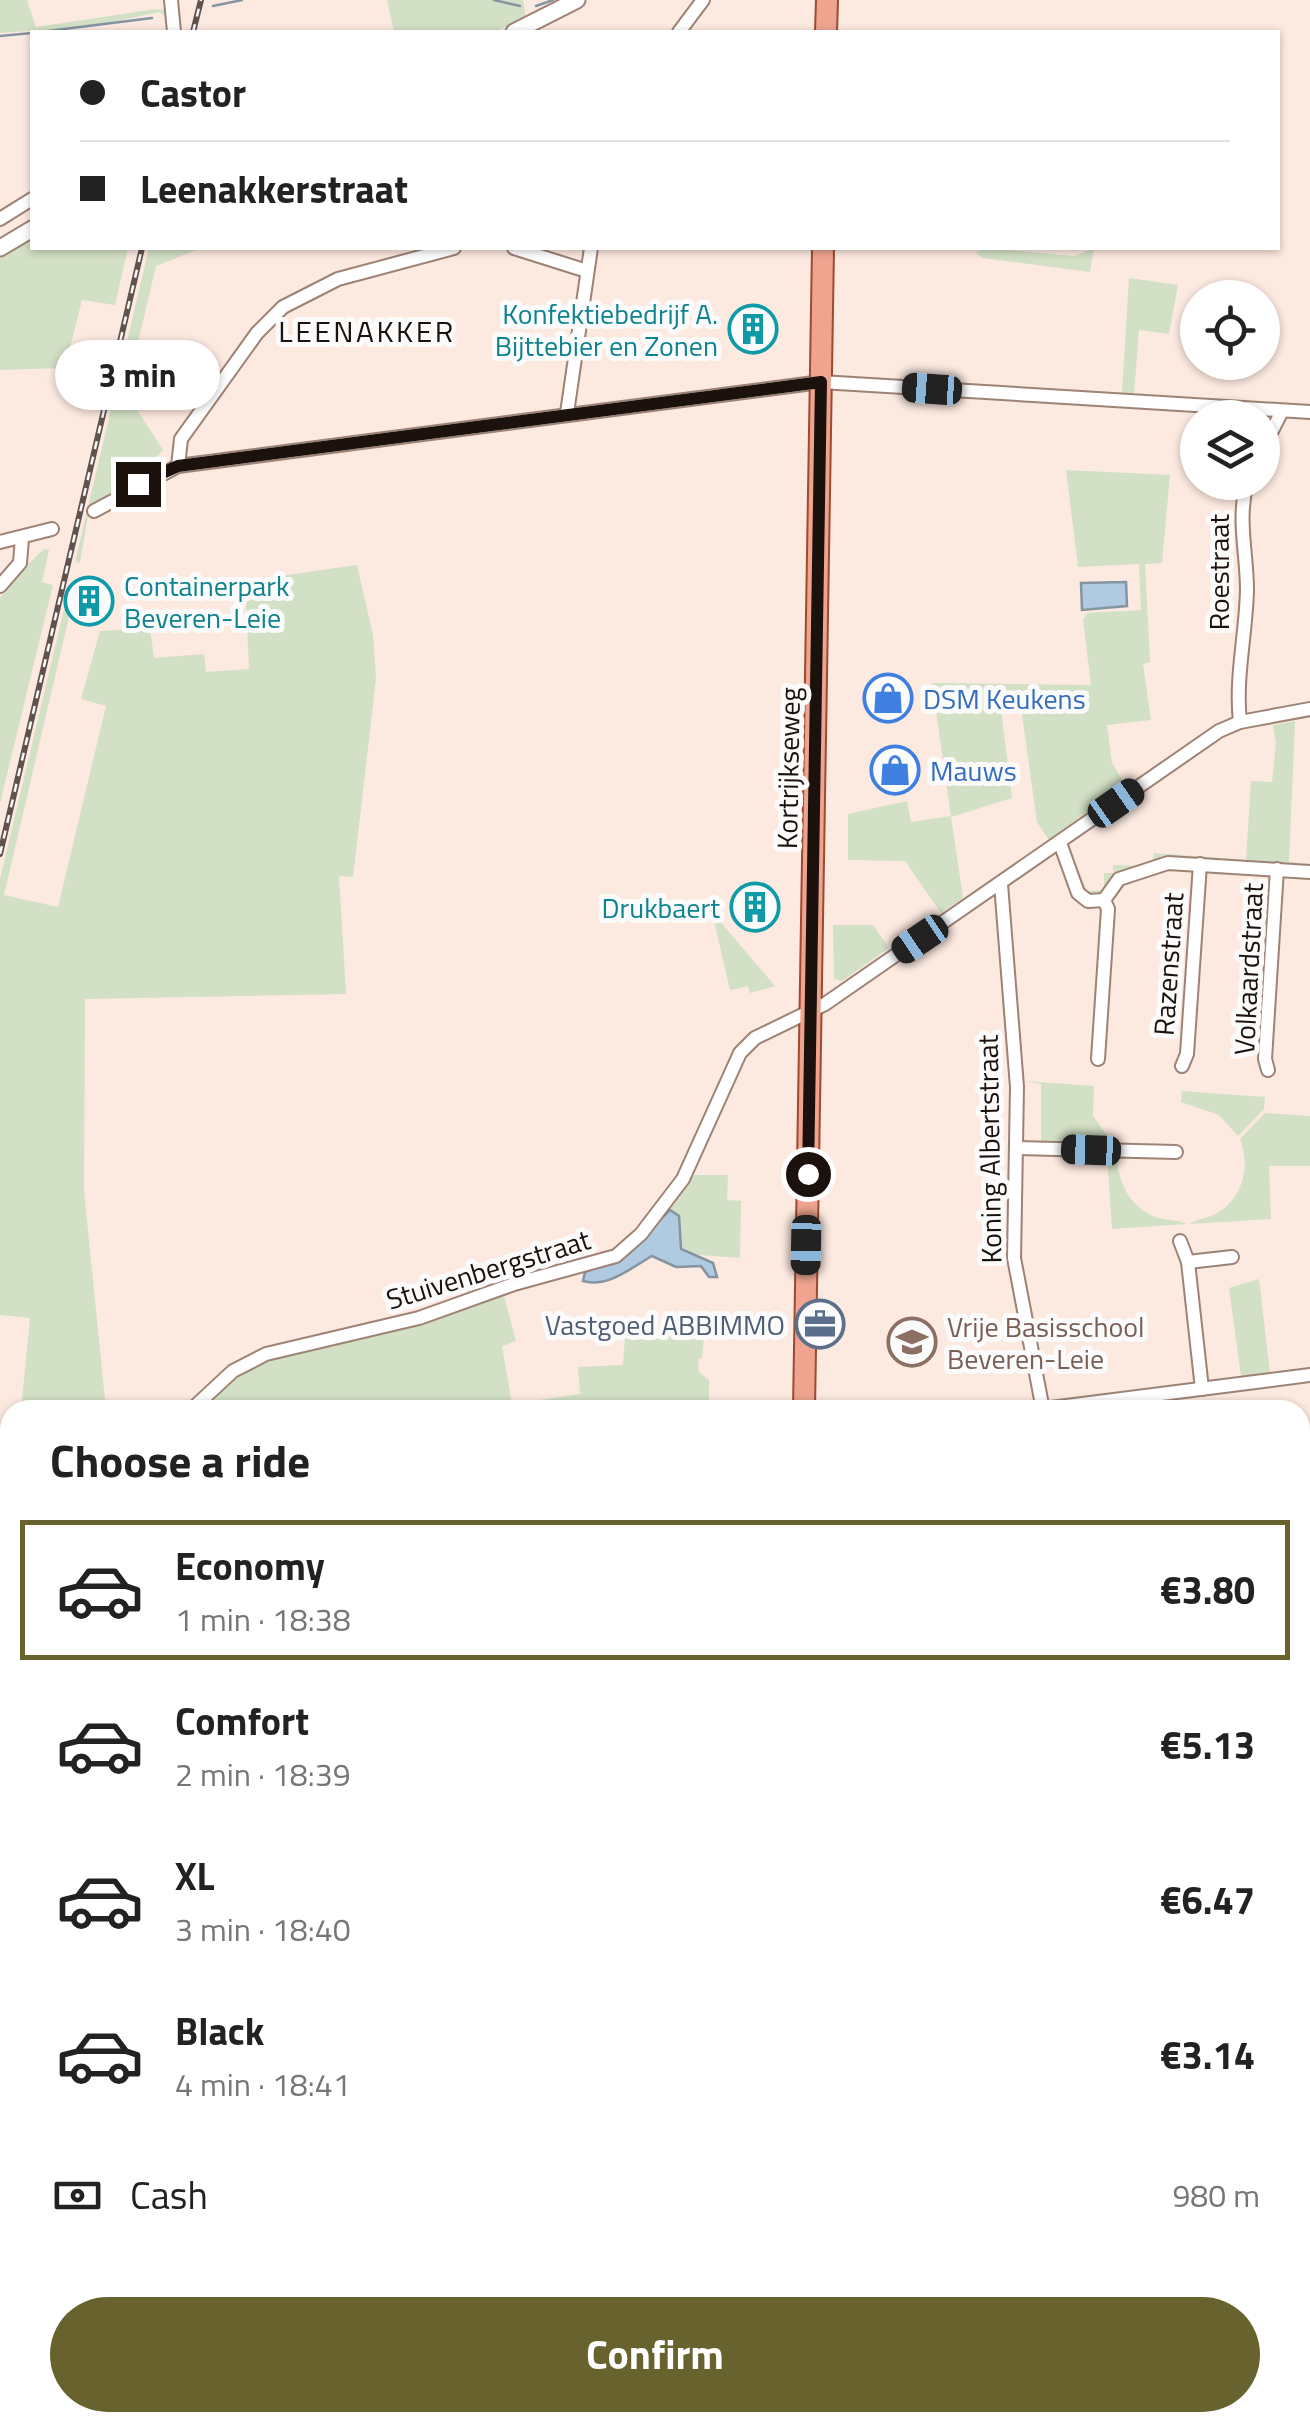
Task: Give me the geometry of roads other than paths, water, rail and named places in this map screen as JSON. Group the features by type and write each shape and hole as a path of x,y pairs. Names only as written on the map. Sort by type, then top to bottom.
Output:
{"main road":[{"path":"826,30 827,0"},
{"name":"Kortrijkseweg","path":"804,1400 823,250"}],"street":[{"path":"171,0 174,30"},
{"path":"518,30 577,0"},
{"path":"680,30 703,0"},
{"path":"0,219 30,199"},
{"path":"0,248 30,230"},
{"path":"178,466 181,438 257,333 283,306 338,279 447,250"},
{"path":"520,250 587,271"},
{"path":"567,413 591,250"},
{"path":"94,512 178,466 821,382 1310,412"},
{"name":"Roestraat","path":"1240,722 1237,700 1247,593 1241,514 1244,500"},
{"path":"0,542 52,529"},
{"path":"0,586 18,567 22,538"},
{"name":"Stuivenbergstraat","path":"203,1400 233,1371 266,1354 419,1318 514,1284 616,1256 641,1234 684,1179 740,1053 755,1038 813,1012 1212,735 1240,722 1310,709"},
{"path":"1060,843 1080,897 1088,902 1104,900 1123,876 1168,862 1310,872"},
{"name":"Razenstraat","path":"1182,1066 1187,1054 1200,864"},
{"name":"Volkaardstraat","path":"1268,1070 1265,1059 1277,870"},
{"name":"Koning Albertstraat","path":"1001,884 1017,1148 1014,1258 1041,1400"},
{"path":"1098,1059 1108,909 1104,900"},
{"path":"1017,1148 1176,1152"},
{"path":"1180,1241 1188,1262 1202,1389"},
{"path":"1188,1262 1232,1257"},
{"path":"1115,1400 1310,1375"}],"water":[{"path":"1126,582 1127,606 1082,610 1081,583"},
{"path":"670,1210 679,1216 681,1249 713,1263 717,1277 709,1277 701,1266 676,1267 652,1256 610,1279 583,1281 585,1272 625,1256"}],"waterway":[{"path":"213,6 242,0"},
{"path":"494,0 520,6"},
{"path":"536,6 553,0"},
{"path":"56,30 152,18"},
{"path":"0,36 30,33"}],"railway":[{"path":"194,30 201,0"},
{"path":"0,854 142,250"}],"place":[{"name":"Konfektiebedrijf A. Bijttebier en Zonen","path":"753,329"},
{"name":"Containerpark Beveren-Leie","path":"89,601"},
{"name":"DSM Keukens","path":"888,698"},
{"name":"Mauws","path":"895,770"},
{"name":"Drukbaert","path":"755,907"},
{"name":"Vastgoed ABBIMMO","path":"820,1324"},
{"name":"Vrije Basisschool Beveren-Leie","path":"912,1342"}],"district":[{"name":"LEENAKKER","path":"367,331"}]}
